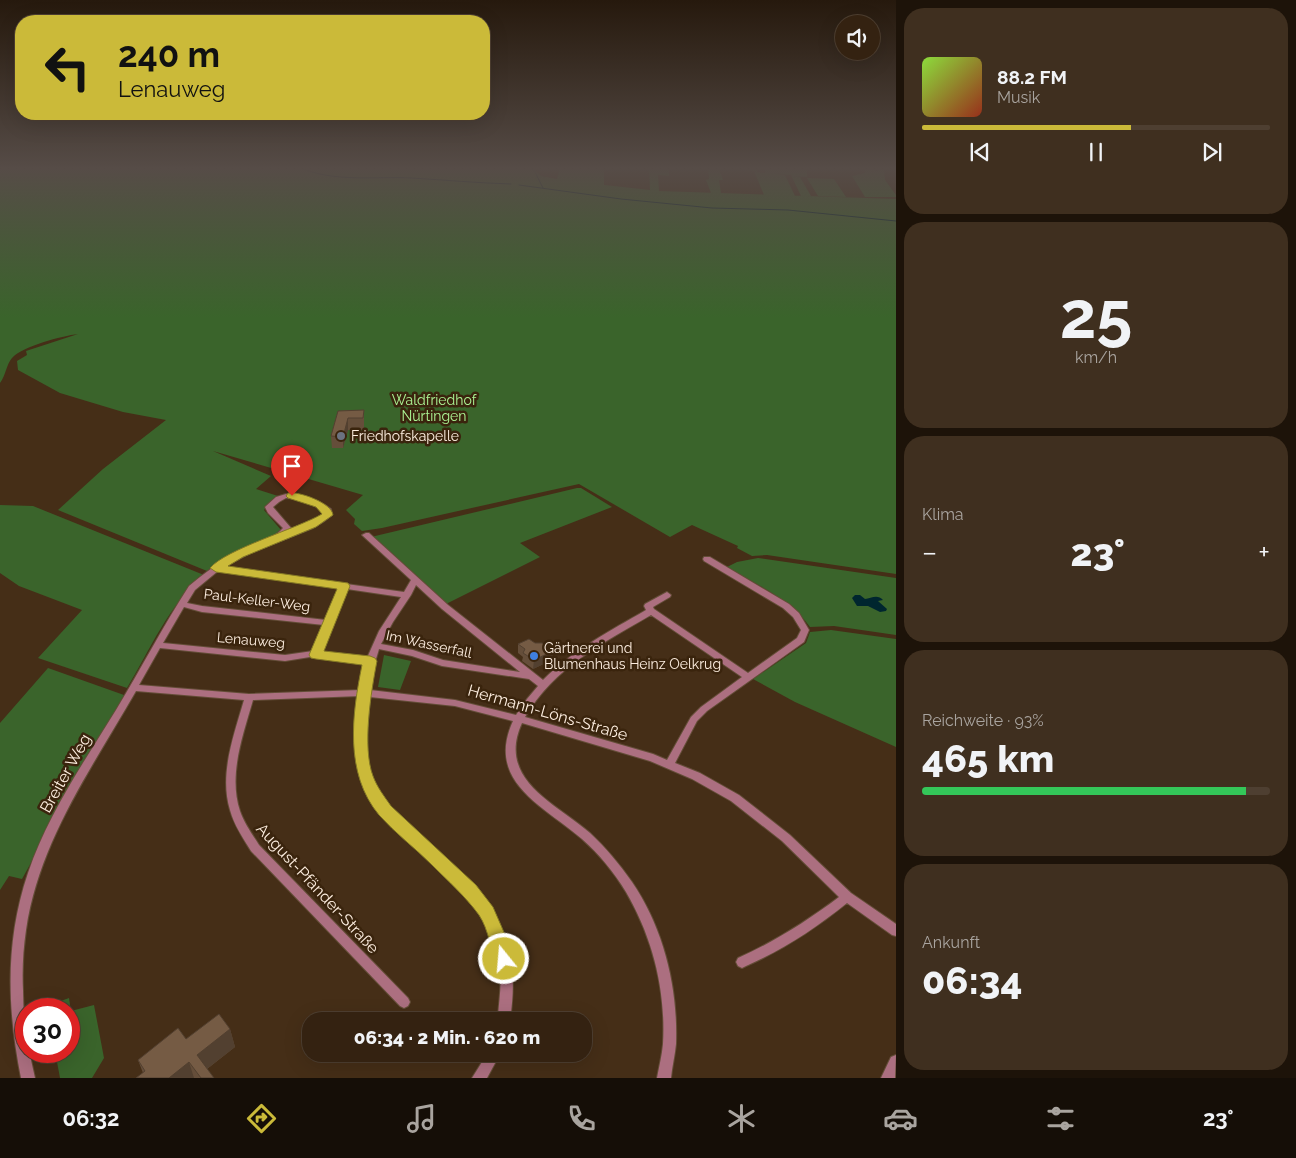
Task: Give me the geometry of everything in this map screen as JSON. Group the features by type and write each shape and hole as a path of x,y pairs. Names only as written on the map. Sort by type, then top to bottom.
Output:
{"street":[{"name":"Breiter Weg","path":"28,1078 20,1046 16,1002 17,955 23,911 38,862 67,801 192,588 216,568 239,555 324,519 328,515 328,511 320,505 292,496 279,499 269,507 287,528 282,535 267,543"},
{"path":"366,535 445,607 544,686"},
{"path":"669,764 694,719 719,697 801,640 804,630 796,615 786,606 707,559"},
{"path":"216,568 407,595"},
{"path":"413,582 376,646 370,661 364,694 361,756 365,775 374,794 385,810 470,890 487,912 502,946 506,971 504,1012"},
{"path":"316,655 344,586"},
{"path":"667,595 648,606 651,611 748,677"},
{"name":"Paul-Keller-Weg","path":"182,604 202,609 330,622"},
{"path":"651,611 576,656 544,686 519,719 510,745 511,761 517,775 538,798 588,838 610,860 646,916 657,946 665,977 670,1036 668,1062 664,1078"},
{"name":"Lenauweg","path":"158,645 284,658 310,654 370,661"},
{"name":"Im Wasserfall","path":"376,646 413,653 442,663 517,673 535,679"},
{"name":"Hermann-Löns-Straße","path":"134,688 250,697 364,694 455,703 519,719 669,764 714,785 757,814 786,838 847,897 896,931"},
{"name":"August-Pfänder-Straße","path":"250,697 233,759 230,778 230,797 244,834 255,848 404,1002"},
{"path":"742,962 758,956 806,928 847,897"},
{"path":"479,1078 489,1062"},
{"path":"888,1078 896,1062"}],"green space":[{"name":"Waldfriedhof Nürtingen","path":"0,217 896,217 896,574 767,555 752,556 737,548 738,546 692,525 670,537 579,484 362,531 354,524 355,519 346,510 363,495 213,451 271,476 256,489 278,496 264,510 281,530 277,535 222,561 207,571 58,510 103,469 166,420 123,412 60,393 18,370 17,361 27,355 26,351 78,334 43,342 17,354 10,361 0,383"},
{"path":"581,488 612,507 520,543 540,557 446,604 371,537"},
{"path":"0,505 33,506 204,575 170,613 127,688 38,658 82,610 19,586 0,573"},
{"path":"758,558 896,578 896,635 834,626 810,627 783,600 727,567 737,562"},
{"path":"831,630 896,639 896,747 795,702 753,679 806,643 810,632"},
{"path":"384,655 411,661 400,690 378,687"},
{"path":"48,668 124,695 22,879 9,876 0,890 0,723"},
{"path":"94,1005 104,1058 92,1078 60,1078 57,1063 80,1063 80,1009"}],"water":[{"path":"855,595 860,595 865,599 879,597 883,600 878,601 887,609 880,612 868,606 857,606 852,598"}],"building":[{"path":"364,410 363,418 348,418 343,437 331,436 338,411"},
{"path":"529,639 535,643 542,643 553,651 534,660 523,653 525,649 518,644"},
{"path":"219,1014 230,1029 197,1055 214,1078 201,1078 189,1062 169,1078 136,1078 145,1071 138,1060 178,1028 186,1039"}],"waterway":[{"path":"860,217 896,221"}],"place":[{"name":"Friedhofskapelle","path":"341,436"},
{"name":"Gärtnerei und Blumenhaus Heinz Oelkrug","path":"534,656"}],"route":[{"path":"292,496 320,505 328,511 328,515 312,525 247,551 216,568 344,586 316,655 370,661 364,694 361,756 365,775 374,794 385,810 470,890 487,912 502,946 504,959"}]}
